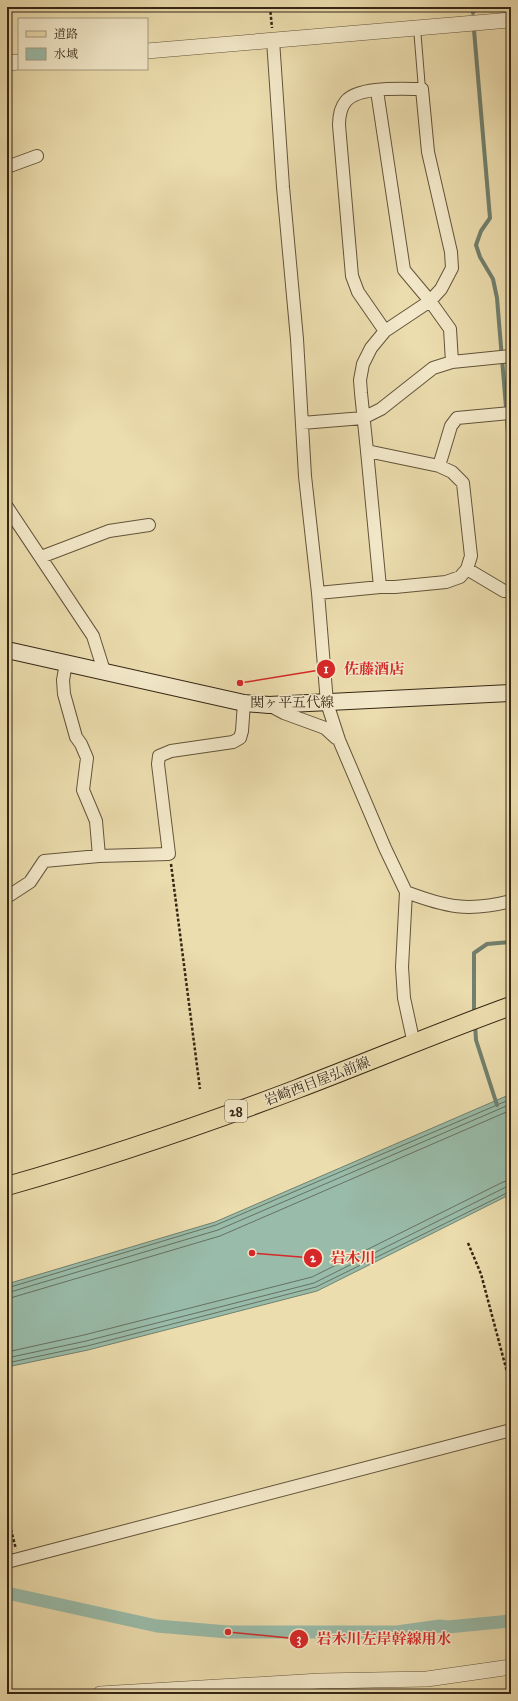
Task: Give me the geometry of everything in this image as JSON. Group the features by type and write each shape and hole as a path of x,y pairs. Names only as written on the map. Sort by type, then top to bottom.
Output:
{"main road":[{"name":"関ヶ平五代線","path":"7,650 244,703 269,705 327,703 511,693"},
{"name":"岩崎西目屋弘前線","path":"7,1186 114,1154 196,1126 296,1090 511,1006"}],"street":[{"path":"148,51 511,20"},
{"path":"273,40 305,476 318,593 327,703 339,740 385,848 406,892 402,967 404,998 414,1044"},
{"path":"7,63 18,62"},
{"path":"380,586 360,380 363,364 371,348 385,331 430,301 441,289 452,268 449,240 428,152 422,89 377,90 355,94 345,102 340,113 339,125 352,276 358,292 385,331"},
{"path":"377,90 404,270 430,301 450,329 452,362"},
{"path":"7,167 37,156"},
{"path":"302,423 363,418 380,409 433,368 452,362 510,356"},
{"path":"440,466 451,426 457,418 506,413"},
{"path":"318,593 380,586 395,588 446,582 460,577 467,569 470,556 463,483 452,472 440,466 367,451"},
{"path":"7,507 93,636 104,672"},
{"path":"41,557 109,531 149,525"},
{"path":"467,569 504,591 511,591"},
{"path":"66,663 63,680 64,694 76,737 87,758 83,790 96,821 99,856"},
{"path":"7,897 30,882 44,861 99,856 169,854 158,764 159,756 171,751 233,742 240,738 244,703"},
{"path":"269,705 284,713 325,728 339,740"},
{"path":"406,892 458,908 484,907 511,901"},
{"path":"7,1562 511,1430"},
{"path":"100,1694 191,1691 320,1681 427,1679 511,1667"}],"lane":[{"path":"417,28 422,89"}],"path":[{"path":"270,7 273,40"},
{"path":"169,854 200,1090"},
{"path":"468,1243 481,1274 511,1387"},
{"path":"7,1515 19,1559"}],"water":[{"path":"511,1094 511,1194 317,1291 88,1350 7,1367 7,1284 215,1222"}],"waterway":[{"path":"473,7 473,13"},
{"path":"474,30 490,218 481,231 476,245 480,257 493,279 497,298 511,468"},
{"path":"474,1015 474,953 487,944 511,942"},
{"path":"475,1024 476,1040 497,1105"},
{"path":"7,1593 157,1626 228,1632 397,1632 440,1626 448,1627 511,1621"}],"place":[{"name":"佐藤酒店","path":"240,683"},
{"name":"岩木川","path":"252,1253"},
{"name":"岩木川左岸幹線用水","path":"228,1632"}]}
